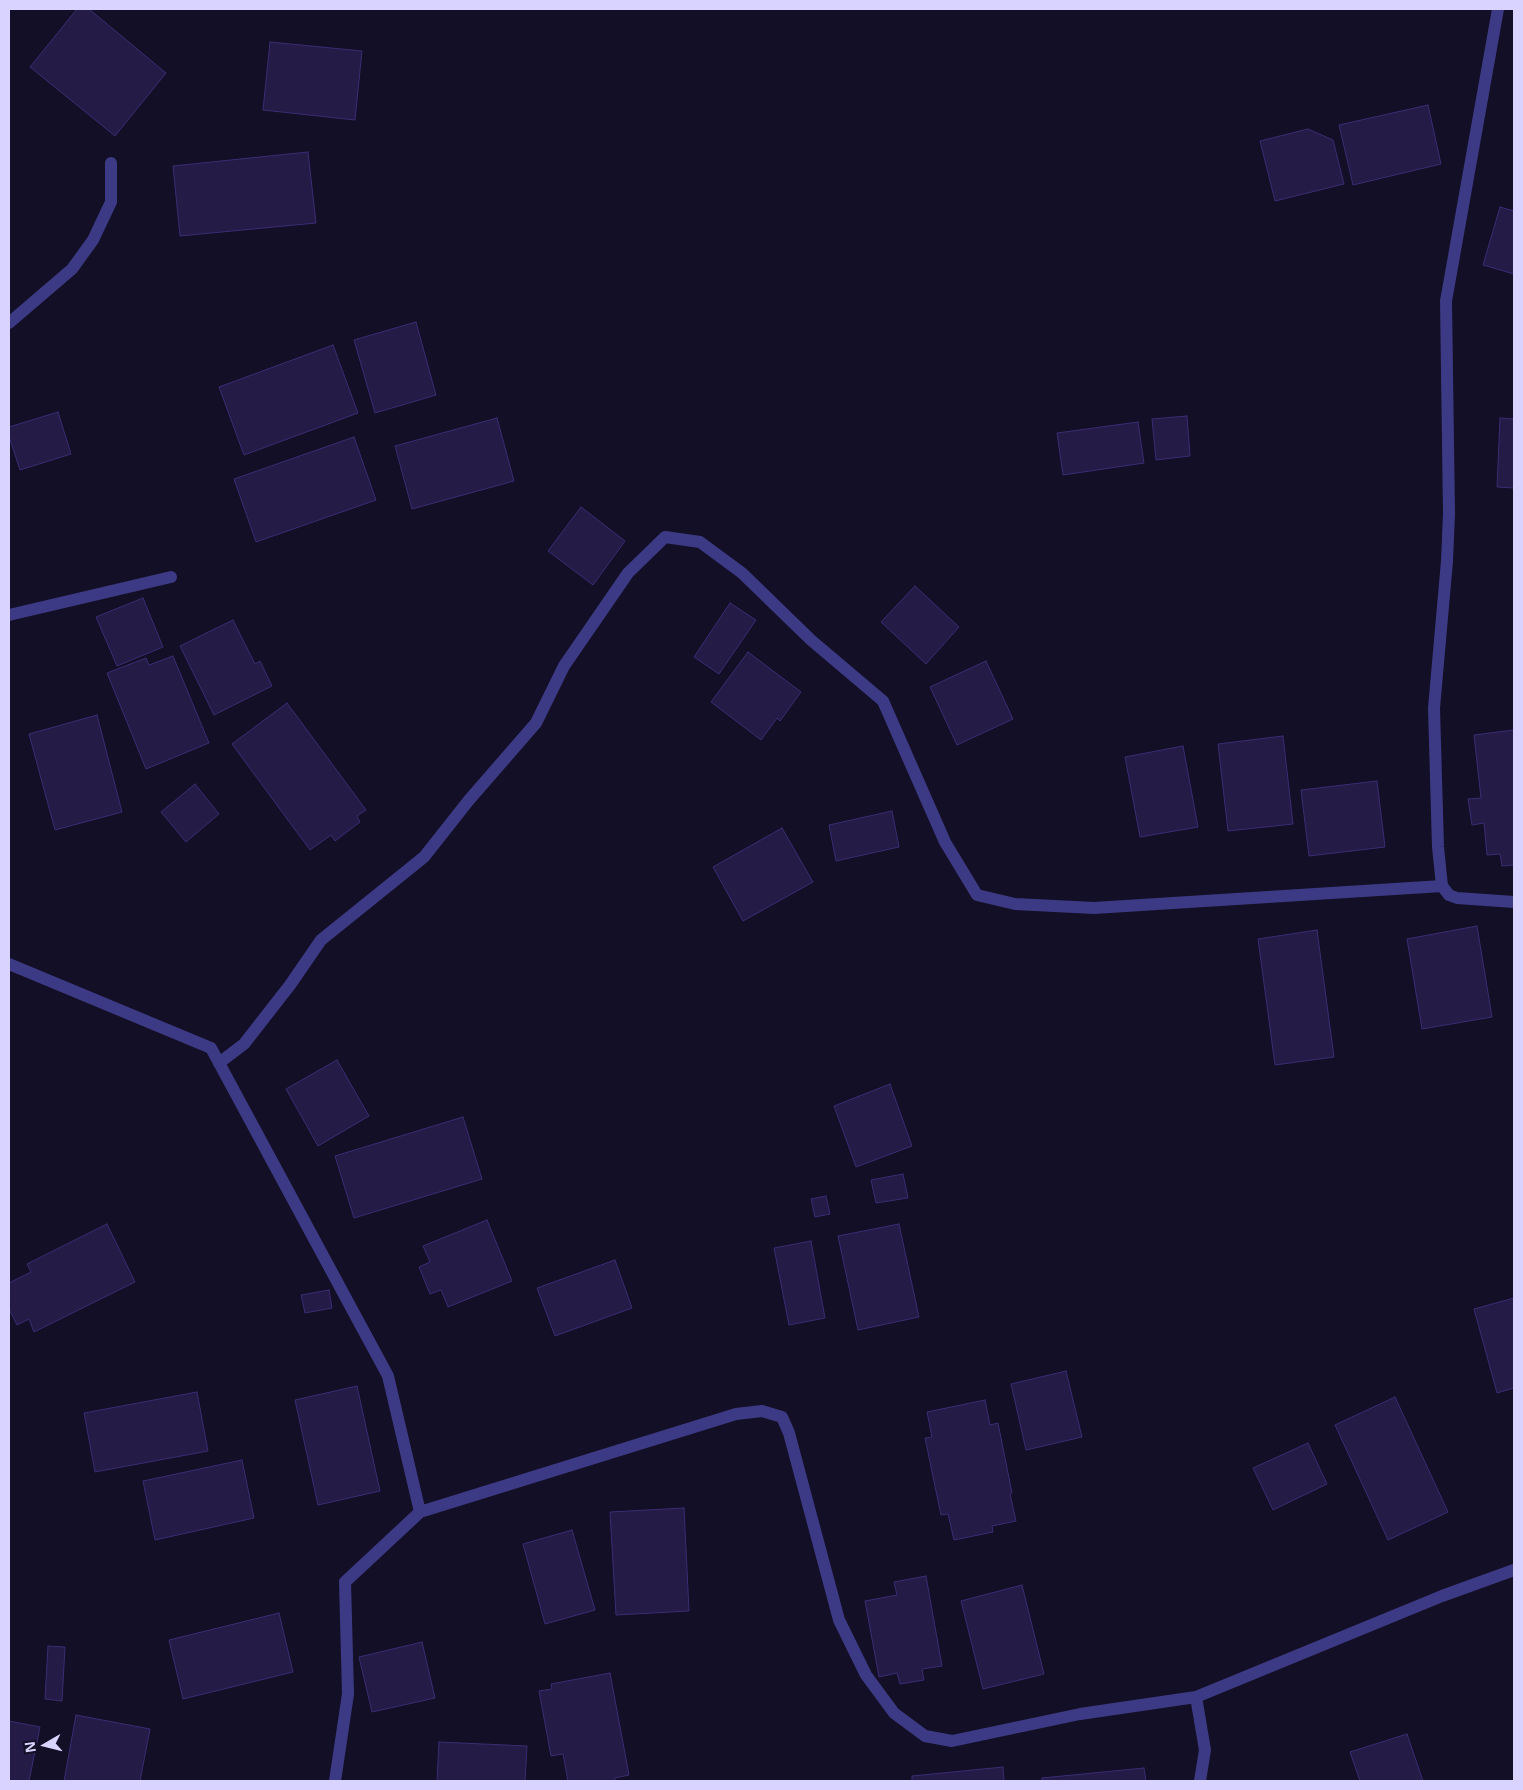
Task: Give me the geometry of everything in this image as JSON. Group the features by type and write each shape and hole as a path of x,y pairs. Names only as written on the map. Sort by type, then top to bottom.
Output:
{"street":[{"path":"1498,9 1446,301 1449,514 1447,561 1434,708 1438,846 1442,886 1449,895 1457,898 1514,902"},
{"path":"9,323 72,268 93,240 111,202 111,163"},
{"path":"219,1063 244,1044 321,940 424,857 469,800 536,723 564,666 628,573 665,537 700,542 742,573 811,640 883,701 945,842 977,895 1015,904 1094,908 1442,886"},
{"path":"9,615 171,577"},
{"path":"9,964 211,1048 388,1376 420,1512"},
{"path":"335,1781 348,1694 345,1582 420,1512 736,1414 762,1412 782,1417 789,1433 839,1620 866,1675 894,1713 925,1736 952,1741 1080,1714 1196,1696 1442,1596 1514,1570"},
{"path":"1196,1696 1205,1750 1200,1781"}],"building":[{"path":"77,9 89,9 166,73 115,136 30,67"},
{"path":"270,42 362,51 355,120 263,110"},
{"path":"1428,105 1441,164 1353,185 1339,125"},
{"path":"1308,129 1333,140 1344,184 1275,201 1260,141"},
{"path":"308,152 316,223 180,236 173,166"},
{"path":"1500,207 1514,211 1514,274 1483,265"},
{"path":"416,322 436,395 375,413 354,340"},
{"path":"333,345 358,413 244,455 219,387"},
{"path":"58,412 71,454 20,470 9,436 9,427"},
{"path":"1187,416 1190,456 1156,460 1152,419"},
{"path":"497,418 514,481 412,509 395,446"},
{"path":"1500,418 1514,419 1514,488 1497,487"},
{"path":"1138,422 1144,463 1063,475 1057,433"},
{"path":"354,437 376,500 256,542 234,479"},
{"path":"581,507 625,541 593,585 548,551"},
{"path":"915,586 959,627 926,664 881,622"},
{"path":"143,598 163,647 117,666 96,617"},
{"path":"730,603 756,620 719,674 694,657"},
{"path":"233,620 255,664 260,661 272,686 214,715 180,646"},
{"path":"748,652 801,692 780,721 777,718 761,740 711,702"},
{"path":"173,656 209,743 146,769 107,673 146,658 149,665"},
{"path":"986,661 1013,719 957,745 930,687"},
{"path":"287,703 366,810 357,816 360,822 335,841 331,835 310,850 232,744"},
{"path":"97,715 122,812 55,830 29,734"},
{"path":"1514,730 1514,865 1502,866 1500,854 1487,855 1484,823 1472,825 1468,799 1481,798 1474,735"},
{"path":"1283,736 1293,824 1228,831 1218,744"},
{"path":"1183,746 1198,827 1140,837 1125,757"},
{"path":"1377,781 1385,847 1309,856 1301,790"},
{"path":"195,784 219,814 186,842 161,812"},
{"path":"892,811 899,847 836,861 829,825"},
{"path":"782,828 813,882 743,921 713,867"},
{"path":"1477,926 1492,1017 1422,1029 1407,939"},
{"path":"1317,930 1334,1057 1275,1065 1258,939"},
{"path":"337,1060 369,1116 318,1146 286,1089"},
{"path":"890,1084 912,1146 856,1167 834,1106"},
{"path":"463,1117 482,1179 354,1218 335,1156"},
{"path":"903,1174 908,1198 876,1203 871,1180"},
{"path":"826,1196 830,1214 815,1217 811,1199"},
{"path":"487,1220 512,1281 448,1307 441,1290 430,1294 419,1267 430,1262 423,1246"},
{"path":"107,1224 135,1282 34,1332 29,1319 17,1325 9,1309 9,1283 31,1272 27,1264"},
{"path":"899,1224 919,1317 858,1330 838,1236"},
{"path":"811,1241 825,1318 789,1325 774,1248"},
{"path":"615,1260 632,1308 555,1336 537,1288"},
{"path":"329,1290 332,1308 305,1313 301,1295"},
{"path":"1514,1298 1514,1388 1497,1393 1474,1309"},
{"path":"1066,1371 1082,1437 1026,1450 1011,1384"},
{"path":"357,1386 380,1491 318,1505 295,1400"},
{"path":"197,1392 208,1451 95,1472 84,1413"},
{"path":"1395,1397 1448,1512 1388,1540 1335,1425"},
{"path":"985,1400 990,1425 998,1423 1016,1521 992,1526 993,1532 954,1540 948,1514 941,1515 925,1438 932,1437 927,1412"},
{"path":"1308,1443 1327,1484 1273,1510 1253,1468"},
{"path":"242,1460 254,1518 155,1540 143,1481"},
{"path":"684,1508 689,1611 616,1615 610,1512"},
{"path":"572,1530 595,1610 545,1624 523,1544"},
{"path":"926,1576 942,1666 922,1669 924,1680 900,1684 897,1673 879,1677 865,1601 897,1595 894,1582"},
{"path":"1022,1585 1044,1674 983,1689 961,1601"},
{"path":"279,1613 293,1672 183,1699 169,1640"},
{"path":"422,1642 435,1698 372,1712 359,1657"},
{"path":"48,1646 65,1647 62,1701 45,1699"},
{"path":"610,1673 629,1775 615,1778 615,1781 568,1781 563,1754 551,1756 539,1691 552,1689 551,1684"},
{"path":"76,1715 150,1729 140,1781 64,1781"},
{"path":"9,1721 40,1727 29,1781 9,1781"},
{"path":"1407,1734 1423,1781 1360,1781 1350,1752"},
{"path":"439,1742 527,1746 525,1781 437,1781"},
{"path":"1003,1767 1004,1781 912,1781 912,1776"},
{"path":"1144,1768 1146,1781 1042,1781 1042,1778"}]}
